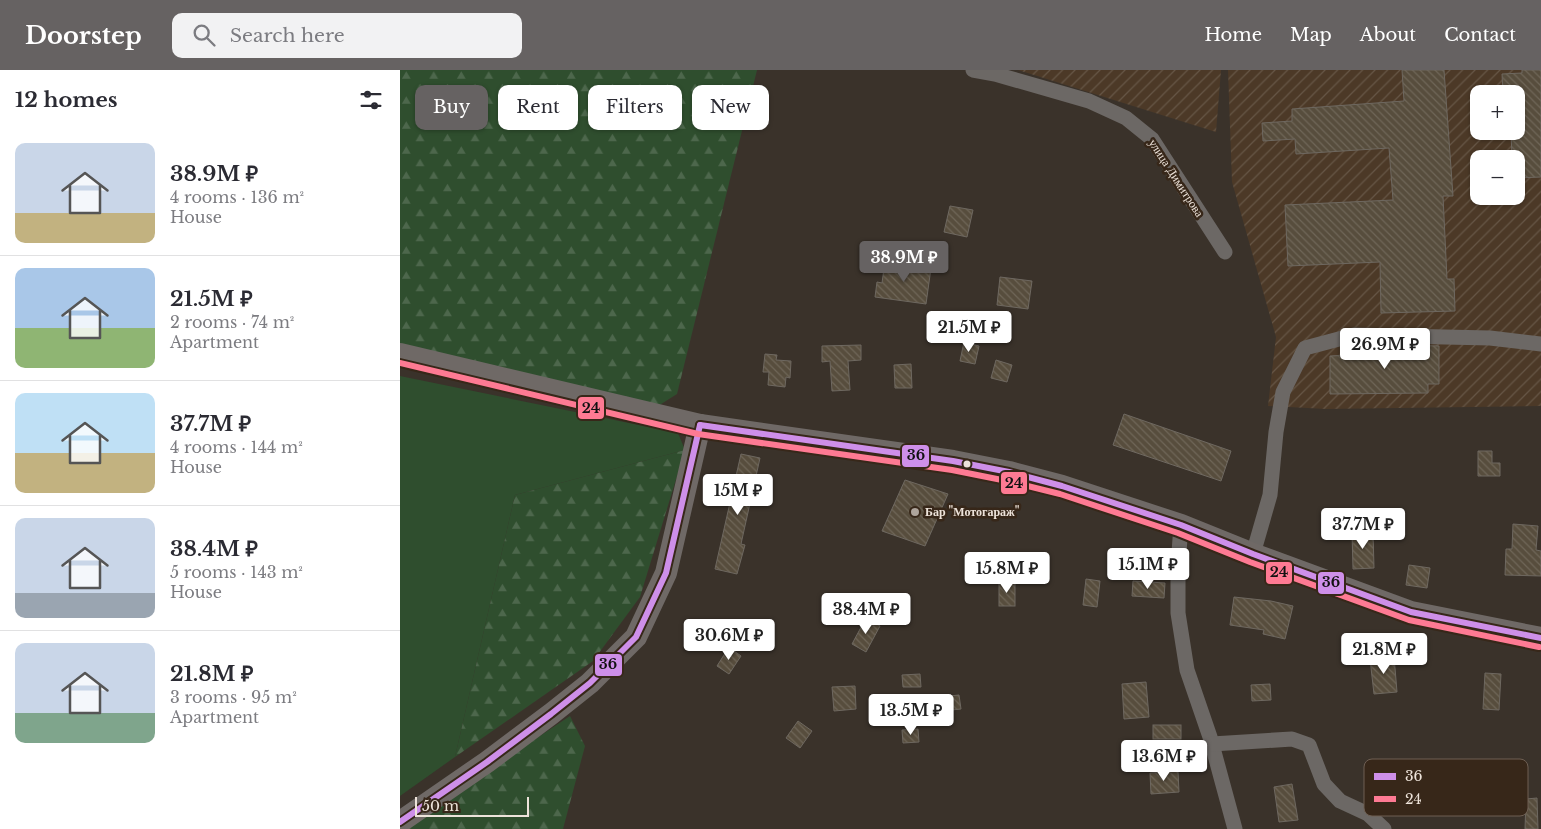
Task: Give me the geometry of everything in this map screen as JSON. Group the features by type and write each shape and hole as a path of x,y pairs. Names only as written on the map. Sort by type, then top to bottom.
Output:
{"main road":[{"path":"400,354 700,424 953,461 1008,472 1062,486 1181,525 1253,554 1411,612 1541,638"},
{"path":"400,822 487,762 551,714 590,683 636,636 666,573 700,424"}],"street":[{"name":"улица Димитрова","path":"973,70 995,74 1089,101 1126,118 1152,139 1225,252"},
{"path":"1253,554 1270,495 1276,432 1283,392 1305,348 1354,335 1490,338 1541,344"},
{"path":"1181,525 1178,566 1178,613 1187,670 1212,744 1235,829"},
{"path":"1212,744 1292,739 1309,745 1324,784 1340,801 1364,812"},
{"path":"1370,816 1384,829"}],"shaded area":[{"path":"1018,70 1221,70 1216,132"},
{"path":"1228,70 1541,70 1541,406 1326,409 1268,406 1276,337 1232,182"}],"green space":[{"path":"400,70 757,70 753,85 692,85 692,130 742,130 677,394 650,411 400,347"},
{"path":"400,376 678,433 685,450 515,495 455,757 400,796"},
{"path":"685,450 640,597 593,661 455,757 515,495"},
{"path":"570,716 585,746 563,829 400,829"}],"building":[{"path":"1402,70 1444,70 1453,196 1443,196 1447,279 1454,279 1455,311 1381,313 1380,262 1288,266 1285,205 1393,200 1389,148 1296,154 1295,139 1263,141 1262,123 1292,121 1292,109 1404,101"},
{"path":"1522,70 1541,70 1541,177 1525,178 1525,150 1512,150 1511,140 1525,140 1525,85 1503,85 1502,74 1522,73"},
{"path":"950,206 973,210 967,237 944,232"},
{"path":"885,261 931,268 926,304 875,297 877,282 882,283"},
{"path":"1000,277 1032,281 1028,309 997,305"},
{"path":"964,342 979,346 975,364 960,361"},
{"path":"861,345 861,360 848,361 850,390 832,391 830,361 822,362 822,346"},
{"path":"1352,345 1439,346 1439,384 1428,384 1428,393 1330,394 1330,356 1352,355"},
{"path":"765,354 777,355 776,360 791,361 790,378 786,377 785,387 768,385 769,372 763,372"},
{"path":"996,360 1012,365 1007,382 991,378"},
{"path":"911,364 912,388 895,388 894,365"},
{"path":"1124,414 1231,451 1221,481 1113,445"},
{"path":"1478,451 1492,451 1492,463 1500,463 1500,476 1478,476"},
{"path":"741,454 760,458 741,544 745,545 737,574 715,569"},
{"name":"Бар \"Мотогараж\"","path":"905,480 948,494 925,546 882,531"},
{"path":"1513,524 1538,526 1536,550 1541,551 1541,576 1505,575 1506,549 1512,549"},
{"path":"1352,532 1373,532 1374,568 1353,569"},
{"path":"1409,565 1430,568 1427,588 1406,585"},
{"path":"1086,579 1100,581 1097,607 1083,605"},
{"path":"999,581 1015,581 1015,606 999,606"},
{"path":"1133,581 1165,583 1164,598 1132,596"},
{"path":"1234,597 1271,601 1293,606 1285,639 1263,634 1264,630 1230,625"},
{"path":"866,618 880,626 866,652 852,644"},
{"path":"729,647 741,656 729,674 717,666"},
{"path":"1394,656 1397,692 1374,694 1370,659"},
{"path":"1485,673 1501,674 1499,710 1483,709"},
{"path":"920,674 921,687 903,687 902,675"},
{"path":"1146,682 1149,717 1124,719 1122,684"},
{"path":"1270,684 1271,700 1252,701 1251,685"},
{"path":"855,686 856,709 834,711 832,687"},
{"path":"959,695 961,709 932,712 931,698"},
{"path":"798,721 812,731 800,748 786,738"},
{"path":"1153,725 1181,725 1181,739 1153,739"},
{"path":"918,729 919,742 903,743 902,730"},
{"path":"1178,771 1179,792 1151,794 1150,773"},
{"path":"1292,784 1298,820 1279,822 1274,787"},
{"path":"1537,798 1538,829 1525,829 1525,816 1528,816 1528,799"}],"transit line":[{"name":"24","path":"400,363 698,434 952,470 1060,494 1178,533 1250,562 1409,620 1539,647"},
{"name":"36","path":"700,425 953,461 1009,472 1062,486 1181,525 1253,554 1411,612 1541,638"},
{"name":"36","path":"400,822 487,762 551,714 590,683 636,637 666,573 700,425"}],"place":[{"name":"Бар \"Мотогараж\"","path":"915,512"}]}
